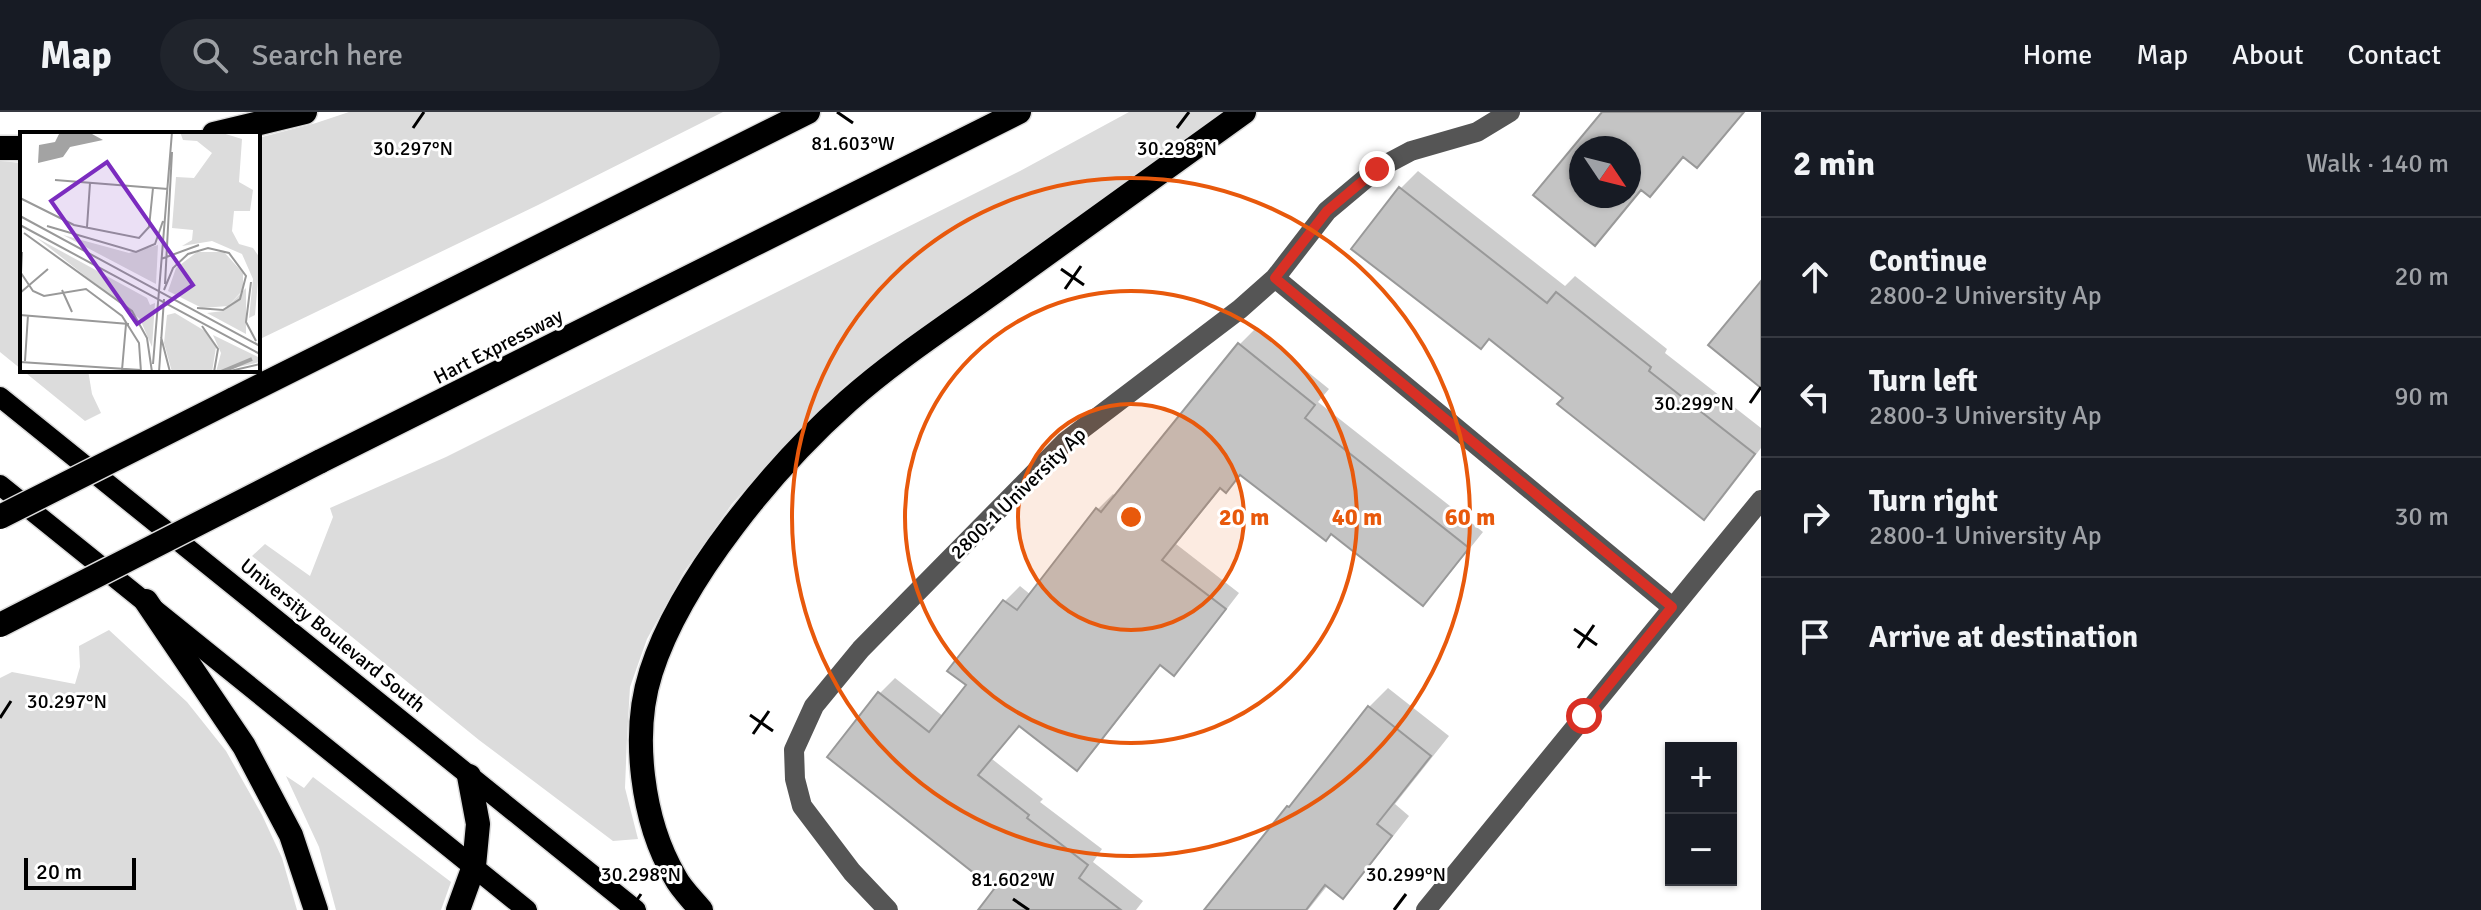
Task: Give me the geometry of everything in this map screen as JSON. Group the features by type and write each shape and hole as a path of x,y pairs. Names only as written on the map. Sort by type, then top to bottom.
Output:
{"highway":[{"path":"222,132 305,112"},
{"path":"0,517 808,112"},
{"name":"Hart Expressway","path":"0,625 1019,112"},
{"path":"701,910 675,878 650,823 641,771 642,725 650,674 669,628 736,522 792,456 849,400 907,354 1244,112"},
{"path":"146,601 244,746 291,835 316,910"},
{"path":"458,910 474,866 478,824 469,776"}],"main road":[{"name":"University Boulevard South","path":"0,397 636,910"},
{"path":"0,485 527,910"}],"street":[{"name":"2800-1 University Ap","path":"888,910 852,872 802,806 795,779 794,750 814,706 861,649 1065,442 1240,309 1275,278 1327,211 1377,169 1411,151 1477,132 1510,112"},
{"path":"1275,278 1672,607"},
{"path":"1426,910 1761,500"}],"shaded area":[{"path":"349,112 723,112 260,339 260,137"},
{"path":"1129,112 1222,112 849,382 794,435 732,504 684,572 647,639 630,687 625,788 638,839 613,841 479,740 252,556 265,544 310,576 333,517 330,508 446,457 1020,171"},
{"path":"0,161 20,163 20,368 0,352"},
{"path":"24,372 88,372 92,394 101,413 85,421"},
{"path":"109,630 187,702 226,751 282,858 297,910 0,910 0,678 12,672 75,684 80,667 79,646"},
{"path":"286,776 304,788 313,777 451,882 441,910 336,910 319,847"}],"building":[{"path":"1602,112 1744,112 1697,168 1683,157 1650,197 1641,190 1641,136 1582,136"},
{"path":"1569,152 1569,208 1626,208 1595,246 1533,195"},
{"path":"1399,187 1547,303 1556,292 1651,367 1649,371 1755,454 1704,520 1557,404 1563,398 1489,339 1481,349 1351,249"},
{"path":"1761,281 1761,388 1708,345"},
{"path":"1238,343 1315,405 1305,418 1469,548 1423,606 1331,534 1326,541 1240,475 1226,493 1220,488 1162,560 1226,609 1174,676 1160,665 1077,771 1019,726 978,775 1088,865 1079,878 1121,910 978,910 994,889 827,757 878,692 929,732 966,685 947,671 1003,600 1017,610 1096,508 1101,512"},
{"path":"1368,706 1431,756 1377,824 1392,836 1343,899 1325,885 1306,910 1204,910 1289,807"}],"route":[{"path":"1377,169 1327,211 1275,278 1672,607 1584,716"}]}
